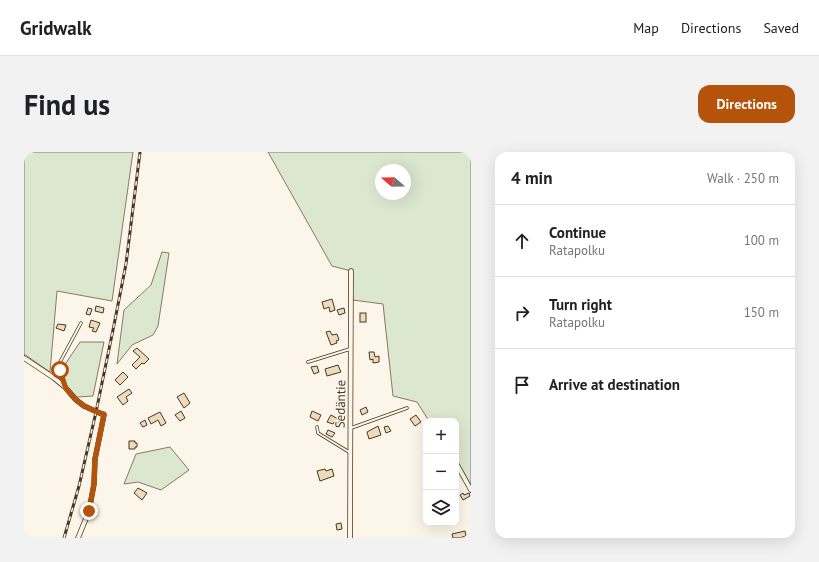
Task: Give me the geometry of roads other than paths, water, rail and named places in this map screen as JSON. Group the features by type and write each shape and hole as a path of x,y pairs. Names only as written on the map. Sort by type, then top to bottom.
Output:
{"street":[{"name":"Sedäntie","path":"350,538 351,271"},
{"path":"24,358 65,387 84,406 104,414 95,459 94,484 89,511 78,538"},
{"path":"459,468 471,490"}],"lane":[{"path":"65,387 60,370 60,362 81,323"},
{"path":"308,362 351,349"},
{"path":"350,428 407,408"},
{"path":"317,427 318,433 350,452"}],"railway":[{"path":"64,538 79,486 96,412 126,264 140,152"}]}
